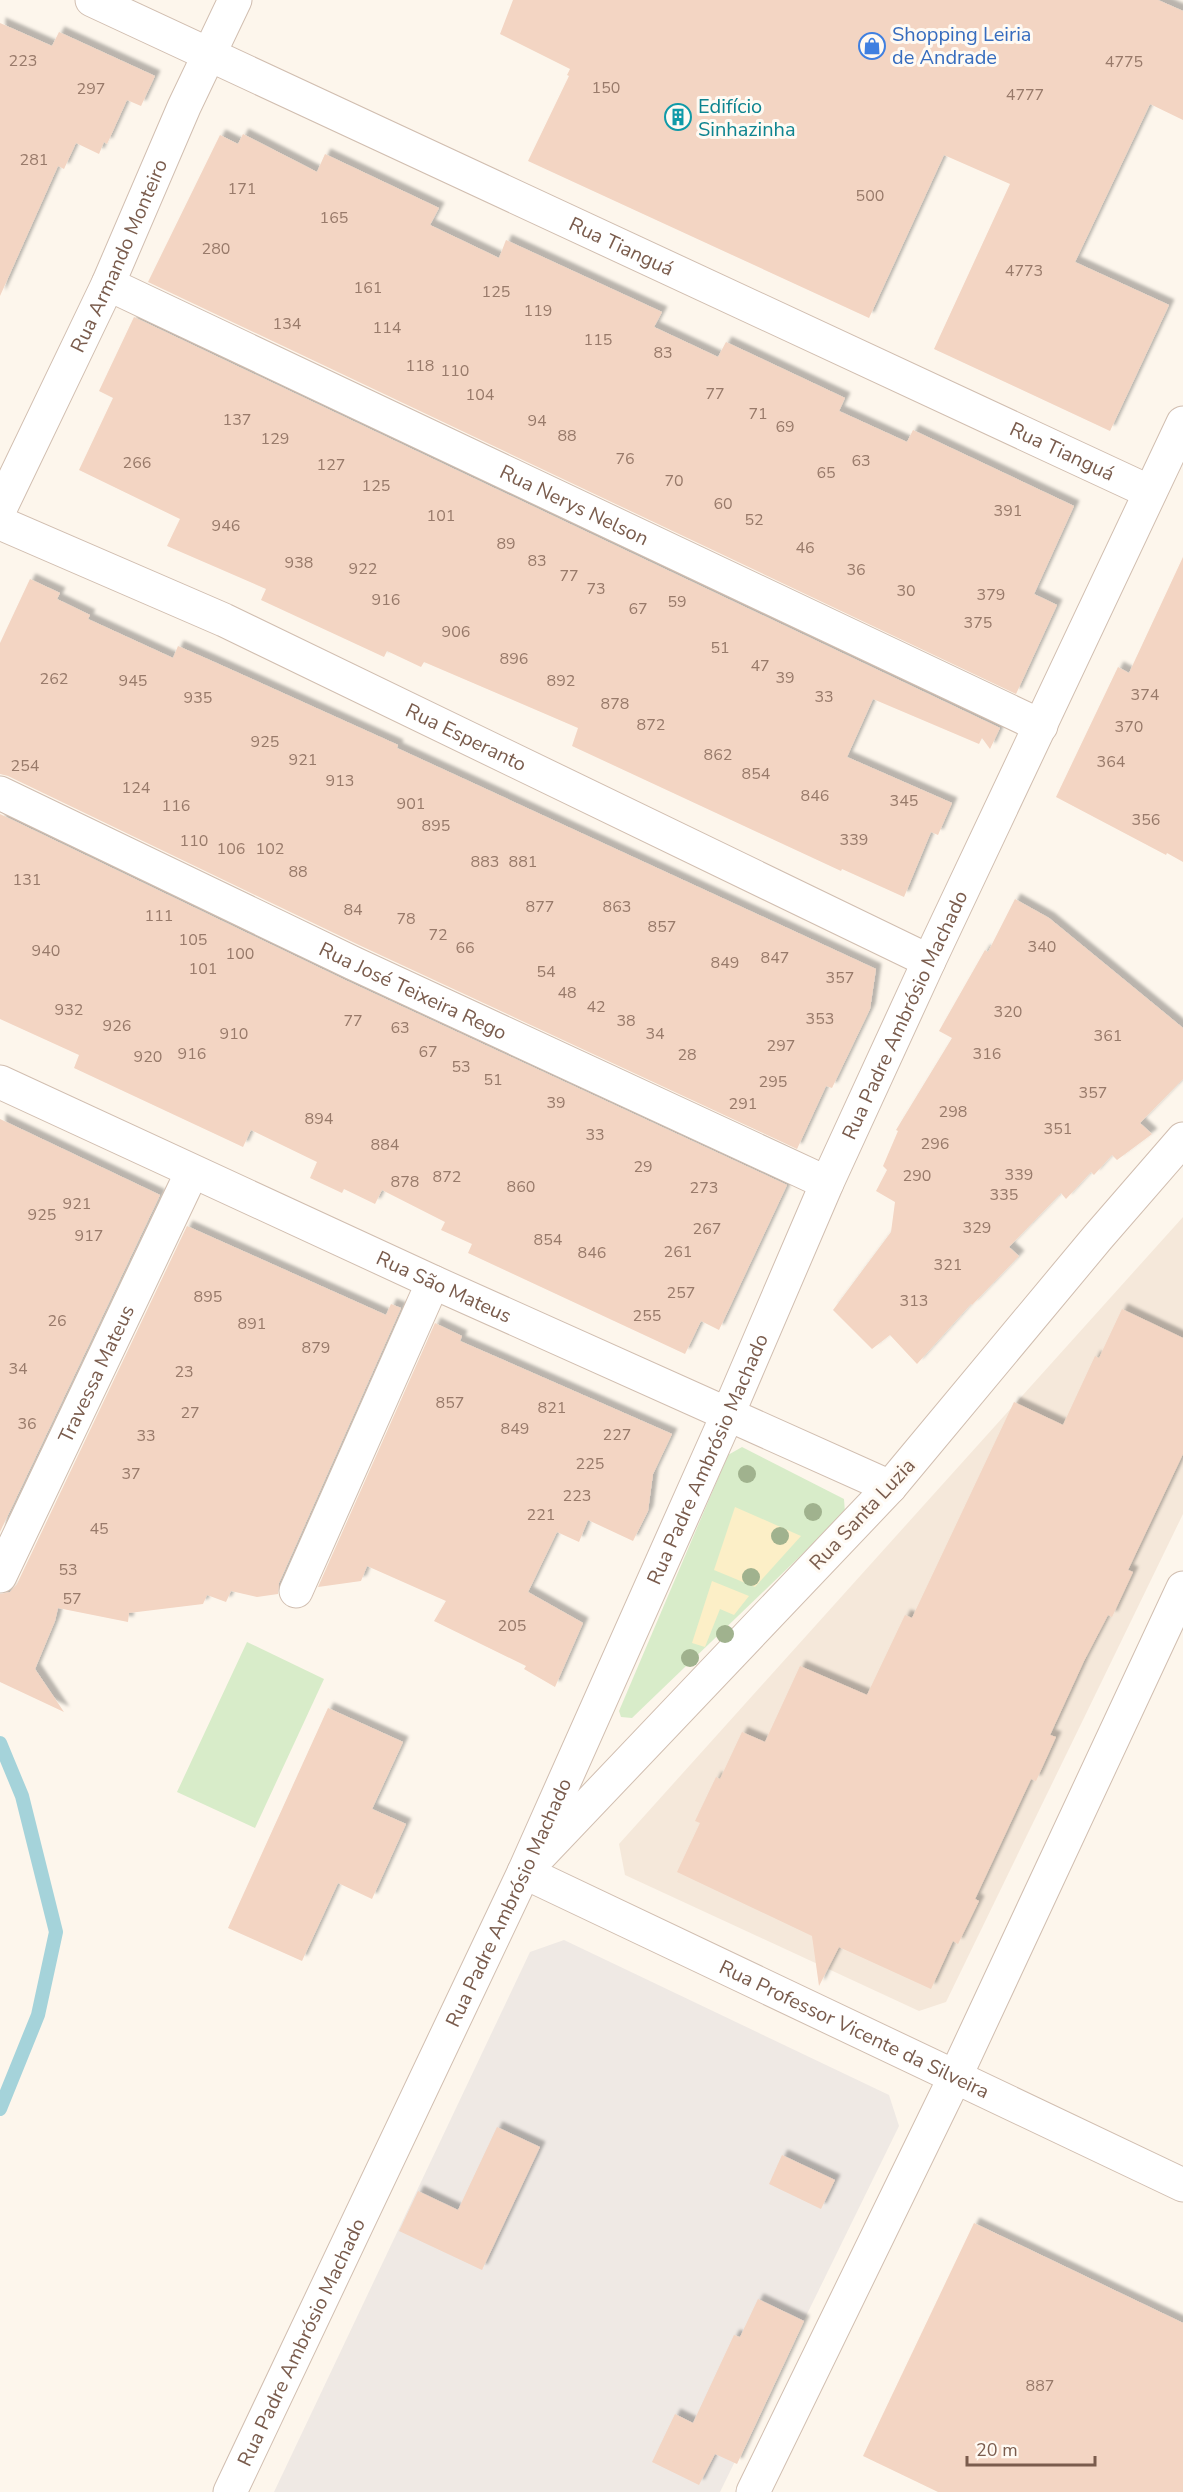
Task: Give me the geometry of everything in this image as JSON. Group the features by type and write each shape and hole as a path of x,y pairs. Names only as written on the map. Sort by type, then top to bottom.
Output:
{"street":[{"name":"Rua Tianguá","path":"92,0 1150,492"},
{"name":"Rua Armando Monteiro","path":"0,508 108,284 184,107 235,0"},
{"name":"Rua Nerys Nelson","path":"108,284 1041,726"},
{"name":"Rua Padre Ambrósio Machado","path":"230,2492 524,1872 728,1416 827,1183 929,961 1183,423"},
{"name":"Rua Esperanto","path":"0,523 224,620 929,961"},
{"name":"Rua José Teixeira Rego","path":"0,793 353,963 827,1183"},
{"name":"Rua São Mateus","path":"0,1082 433,1282 890,1487"},
{"name":"Rua Santa Luzia","path":"524,1872 890,1487 1098,1237 1183,1139"},
{"name":"Travessa Mateus","path":"0,1576 192,1172"},
{"path":"296,1591 433,1282"},
{"path":"753,2492 956,2075 1183,1588"},
{"name":"Rua Professor Vicente da Silveira","path":"524,1872 956,2075 1183,2185"}],"shaded area":[{"path":"1183,1217 1183,1514 946,2002 919,2011 625,1875 619,1844"},
{"path":"564,1940 889,2095 899,2126 720,2492 274,2492 530,1952"}],"green space":[{"path":"742,1447 844,1499 845,1513 632,1718 621,1717 619,1711 728,1455"},
{"path":"247,1642 324,1679 255,1828 177,1792"}],"sand":[{"path":"735,1507 801,1536 755,1587 714,1570"},
{"path":"712,1581 749,1596 734,1615 720,1609 705,1647 692,1643"}],"building":[{"path":"513,0 1158,0 1183,11 1183,120 1150,104 1075,262 1169,305 1110,431 934,349 1010,184 944,155 869,318 528,161 569,76 567,75 570,69 500,34"},
{"path":"0,23 52,46 59,32 155,76 141,106 127,100 107,144 104,142 99,154 76,143 64,169 58,166 0,296"},
{"path":"243,134 317,172 325,154 439,208 430,225 499,258 506,240 662,312 654,327 718,357 726,342 845,398 839,411 907,442 913,430 1074,506 1034,594 1057,605 1016,694 148,282 220,135 238,144"},
{"path":"134,317 1000,728 990,749 982,738 979,744 873,699 847,757 952,803 938,835 931,832 904,897 842,869 841,871 572,746 578,728 424,662 421,667 387,651 384,657 261,600 266,589 167,546 180,519 79,470 113,398 99,391"},
{"path":"1183,557 1183,862 1056,797 1118,667 1129,673"},
{"path":"30,579 60,593 57,599 90,615 88,619 173,658 178,646 212,661 398,745 397,748 876,969 870,1009 832,1088 826,1086 797,1149 361,946 0,774 0,643"},
{"path":"0,814 345,980 787,1185 719,1330 701,1321 685,1354 468,1253 472,1244 441,1230 445,1222 382,1190 375,1204 344,1189 342,1193 310,1178 317,1162 251,1130 243,1147 74,1068 79,1055 0,1019"},
{"path":"1015,899 1049,918 1183,1028 1183,1079 1140,1123 1152,1134 1117,1160 1112,1155 1094,1175 1091,1172 1066,1199 1061,1193 1009,1247 1019,1256 971,1304 917,1364 890,1335 872,1349 833,1310 891,1232 895,1202 876,1191 887,1170 883,1166 898,1131 896,1130 952,1038 939,1031 985,950 988,952"},
{"path":"0,1119 160,1195 0,1532"},
{"path":"187,1226 386,1315 391,1304 401,1308 279,1583 278,1594 257,1597 231,1591 226,1602 207,1595 203,1604 129,1613 128,1622 58,1608 35,1669 64,1712 0,1682 0,1594 10,1592 17,1584"},
{"path":"1122,1309 1183,1338 1183,1454 1128,1570 1133,1572 1112,1617 1108,1615 1084,1661 1050,1735 1056,1737 1036,1781 1031,1779 975,1899 979,1901 958,1944 953,1941 931,1989 839,1947 819,1986 812,1936 677,1872 700,1823 695,1821 716,1777 720,1779 742,1732 765,1742 800,1666 867,1695 905,1615 912,1618 1014,1402 1063,1425 1095,1356 1099,1358"},
{"path":"435,1323 462,1336 460,1341 672,1434 653,1474 648,1511 633,1541 588,1520 579,1542 557,1532 528,1592 583,1623 555,1687 524,1669 526,1666 434,1621 446,1601 367,1566 361,1581 318,1587"},
{"path":"328,1708 403,1742 372,1809 406,1824 372,1899 338,1883 302,1961 228,1928"},
{"path":"497,2127 540,2147 482,2270 399,2231 418,2191 458,2210"},
{"path":"782,2155 835,2180 821,2209 769,2184"},
{"path":"974,2223 1183,2323 1183,2492 938,2492 863,2456"},
{"path":"758,2299 804,2321 737,2464 715,2454 699,2485 652,2462 675,2414 693,2423 734,2335 740,2337"}],"waterway":[{"path":"0,1743 22,1796 56,1932 38,2015 0,2109"}],"place":[{"name":"Shopping Leiria de Andrade","path":"872,46"},
{"name":"Edifício Sinhazinha","path":"678,117"}]}
